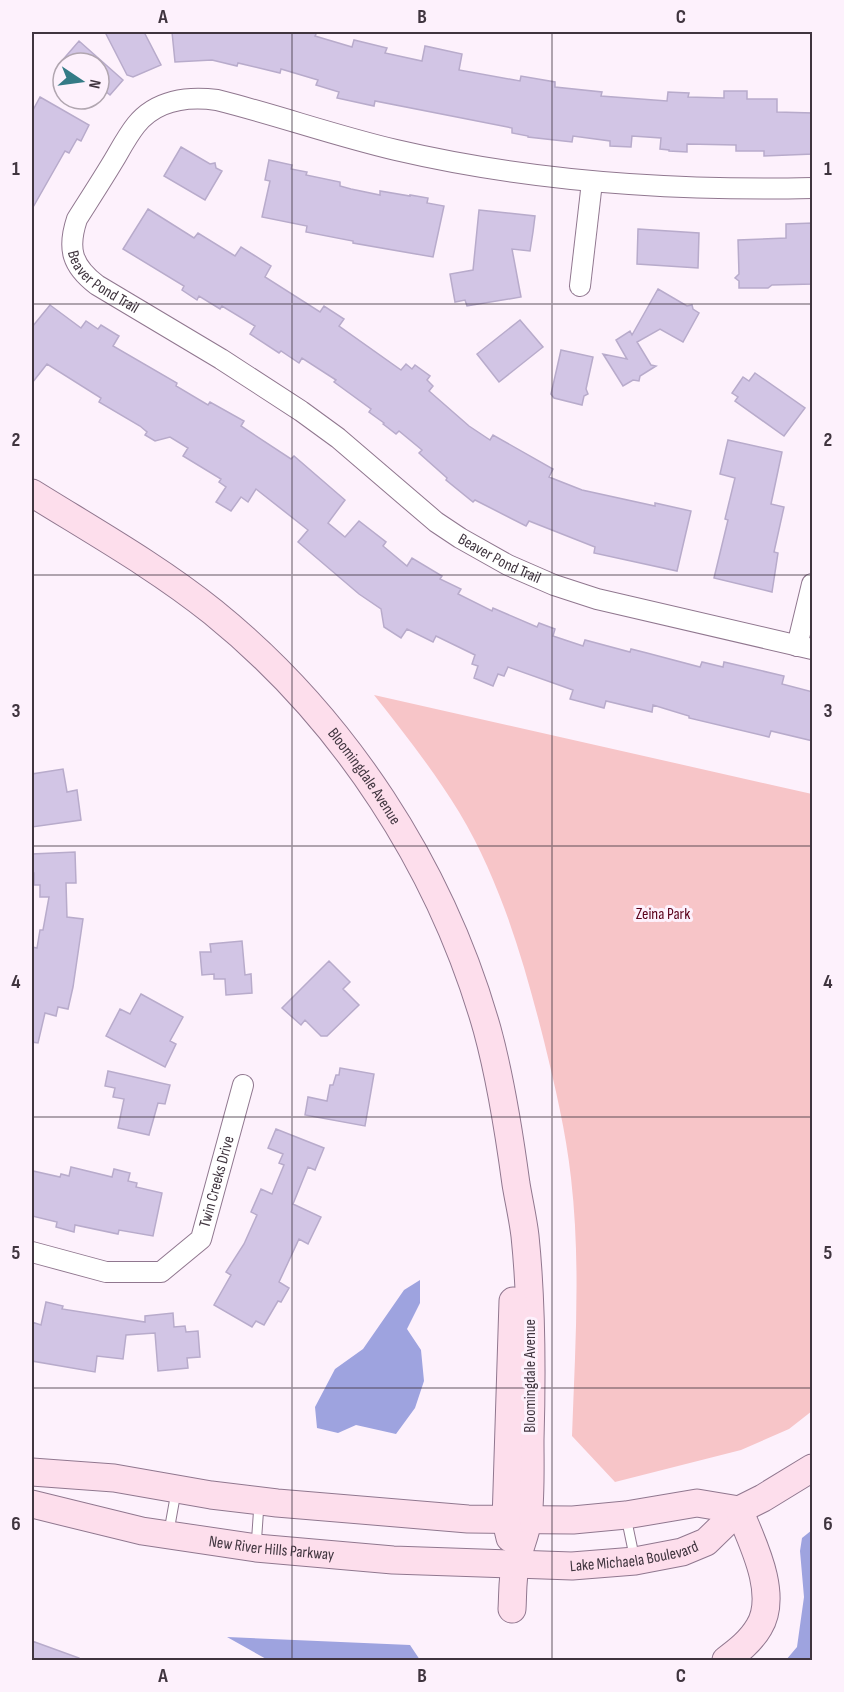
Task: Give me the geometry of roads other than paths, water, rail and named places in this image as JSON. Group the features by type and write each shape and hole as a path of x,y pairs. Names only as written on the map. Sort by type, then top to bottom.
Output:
{"street":[{"name":"Beaver Pond Trail","path":"805,648 597,599 554,585 483,551 436,522 338,438 301,411 83,275 75,262 72,233 77,219 137,123 151,111 183,98 200,97 217,100 352,139 436,158 592,182 691,188 813,188"},
{"path":"580,286 592,182"},
{"name":"Bloomingdale Avenue","path":"32,493 158,572 196,599 273,666 339,740 374,787 441,904 466,966 486,1029 508,1124 516,1186 517,1521 512,1609"},
{"path":"805,648 813,584"},
{"name":"Twin Creeks Drive","path":"32,1252 106,1272 160,1272 201,1239 243,1085"},
{"name":"Lake Michaela Boulevard","path":"515,1565 572,1566 635,1561 682,1552 706,1542 739,1510 771,1494 813,1468"},
{"path":"32,1472 93,1476 260,1502 517,1521 626,1515 697,1503 739,1510 762,1571 766,1595 765,1608 760,1626 752,1638 726,1660"},
{"name":"New River Hills Parkway","path":"32,1504 169,1536 255,1548 393,1560 515,1565"}],"lane":[{"path":"169,1536 176,1489"},
{"path":"255,1548 260,1502"},
{"path":"626,1515 635,1561"}],"water":[{"path":"420,1280 420,1303 407,1329 421,1350 424,1381 415,1408 396,1434 356,1425 338,1433 317,1428 315,1407 335,1369 363,1349 404,1290"},
{"path":"812,1530 812,1660 786,1660 797,1647 804,1597 800,1551 802,1538"},
{"path":"227,1637 410,1645 420,1660 268,1660"}],"park label":[{"name":"Zeina Park","path":"663,914"}]}
